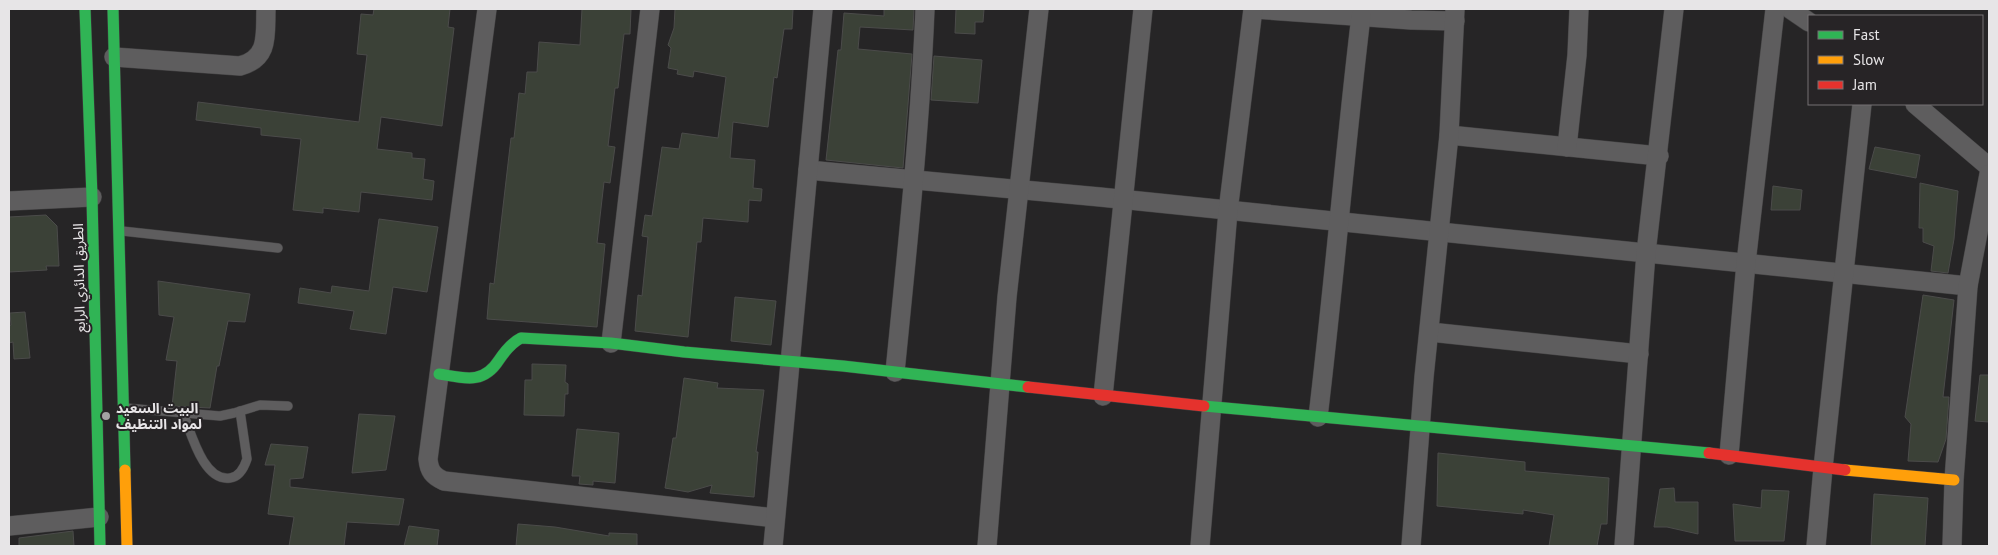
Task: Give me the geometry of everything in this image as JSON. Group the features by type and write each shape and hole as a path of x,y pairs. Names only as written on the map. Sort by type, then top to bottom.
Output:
{"street":[{"name":"الطريق الدائري الرابع","path":"85,9 92,198 100,546"},
{"path":"113,9 127,546"},
{"path":"114,57 240,66 247,64 258,56 264,44 266,9"},
{"path":"487,9 428,459 429,469 434,476 444,481 775,518"},
{"path":"611,343 650,9"},
{"path":"772,546 823,9"},
{"path":"895,372 922,85 925,9"},
{"path":"987,546 999,384 1018,191 1039,9"},
{"path":"1103,396 1111,300 1143,9"},
{"path":"1200,546 1210,406 1221,307 1228,212 1253,9 1411,20 1455,15 1449,135 1420,426 1411,546"},
{"path":"1567,146 1577,55 1579,9"},
{"path":"1624,546 1646,253 1659,156 1666,70 1674,9"},
{"path":"1728,455 1746,263 1775,9"},
{"path":"1790,9 1808,21"},
{"path":"1318,417 1348,119 1361,16"},
{"path":"1816,546 1862,105"},
{"path":"1916,105 1989,167"},
{"path":"1449,135 1659,156"},
{"path":"808,170 1968,286"},
{"path":"1952,546 1954,480 1968,286 1989,174"},
{"path":"9,200 92,198"},
{"path":"1430,332 1639,354"},
{"path":"439,374 470,378 482,377 492,370 513,342 521,338 611,343 684,352 895,372 1103,396 1728,455 1823,468 1954,480"},
{"path":"9,526 99,517"}],"lane":[{"path":"118,231 278,248"},
{"path":"123,408 220,416 260,404 288,406"},
{"path":"183,413 205,465 214,475 226,479 238,475 245,465 246,459 240,411"}],"building":[{"path":"374,9 450,9 448,27 454,28 442,126 381,117 377,149 412,153 412,158 425,159 423,179 434,181 432,200 361,192 359,212 323,208 323,213 293,210 301,139 261,135 261,128 196,120 198,102 359,122 367,55 357,54 361,14 373,15"},
{"path":"582,9 631,9 630,34 624,34 618,88 615,88 608,146 615,147 610,183 604,182 597,243 605,244 597,327 487,319 490,283 494,284 511,138 514,138 519,93 525,94 527,72 537,72 539,42 580,45"},
{"path":"675,9 793,9 792,29 784,29 777,78 774,77 768,127 733,122 730,158 755,160 753,188 762,189 761,201 749,200 748,222 703,218 701,242 697,242 688,337 635,331 638,295 642,296 648,237 642,236 645,215 652,216 662,147 679,149 682,133 718,138 726,77 694,71 693,77 677,74 678,70 668,68 671,48 668,45 674,28"},
{"path":"884,9 914,9 913,30 860,27 858,49 912,54 903,168 826,160 838,50 841,50 844,13 884,16"},
{"path":"956,9 984,9 983,22 975,22 975,34 955,33"},
{"path":"934,56 982,60 978,103 931,100"},
{"path":"1875,147 1920,155 1916,178 1869,169"},
{"path":"1920,183 1958,191 1954,239 1948,273 1931,271 1934,246 1923,242 1923,228 1919,228"},
{"path":"1773,186 1802,190 1800,210 1771,210"},
{"path":"46,215 57,226 59,266 46,266 47,270 9,272 9,217"},
{"path":"379,219 438,227 427,292 393,287 386,334 350,329 354,311 298,303 300,288 331,293 332,286 369,291"},
{"path":"158,281 250,294 245,322 228,321 219,366 217,366 210,408 172,406 177,361 166,360 174,317 159,315"},
{"path":"1923,295 1954,300 1943,397 1949,397 1946,439 1938,462 1908,461 1911,424 1905,417"},
{"path":"735,297 776,301 771,345 731,341"},
{"path":"25,312 30,358 14,359 13,342 9,343 10,313"},
{"path":"532,364 566,365 565,382 568,384 568,394 565,394 564,416 524,415 525,380 532,380"},
{"path":"1980,375 1989,375 1989,422 1975,421"},
{"path":"684,378 718,383 717,388 764,390 756,452 758,452 754,497 710,493 712,485 688,492 665,488 673,438 676,438"},
{"path":"359,414 395,416 386,470 352,473"},
{"path":"577,429 619,433 615,483 593,481 593,485 579,484 580,476 572,476"},
{"path":"271,444 308,447 303,478 290,479 290,487 404,499 399,525 347,522 344,546 289,546 294,517 268,514 275,465 265,465"},
{"path":"1438,453 1525,462 1525,471 1609,478 1607,524 1601,524 1597,546 1549,546 1554,515 1523,510 1523,514 1437,506"},
{"path":"1674,488 1675,502 1698,502 1698,534 1667,527 1654,527 1660,489"},
{"path":"1762,490 1789,491 1784,541 1735,541 1733,504 1761,508"},
{"path":"1874,494 1928,498 1925,546 1871,546"},
{"path":"518,524 555,527 609,536 609,533 637,534 637,546 516,546"},
{"path":"409,526 439,530 437,546 404,546"},
{"path":"73,531 74,546 19,546 19,538"}],"traffic: fast":[{"path":"85,9 92,197 100,546"},
{"path":"113,9 125,470"},
{"path":"439,374 465,378 480,376 493,368 514,342 521,338 611,343 1028,387"},
{"path":"1204,406 1709,453"}],"traffic: slow":[{"path":"125,470 127,546"},
{"path":"1845,470 1954,480"}],"traffic: jam":[{"path":"1028,387 1204,406"},
{"path":"1709,453 1845,470"}],"place":[{"name":"البيت السعيد لمواد التنظيف","path":"106,416"}]}
